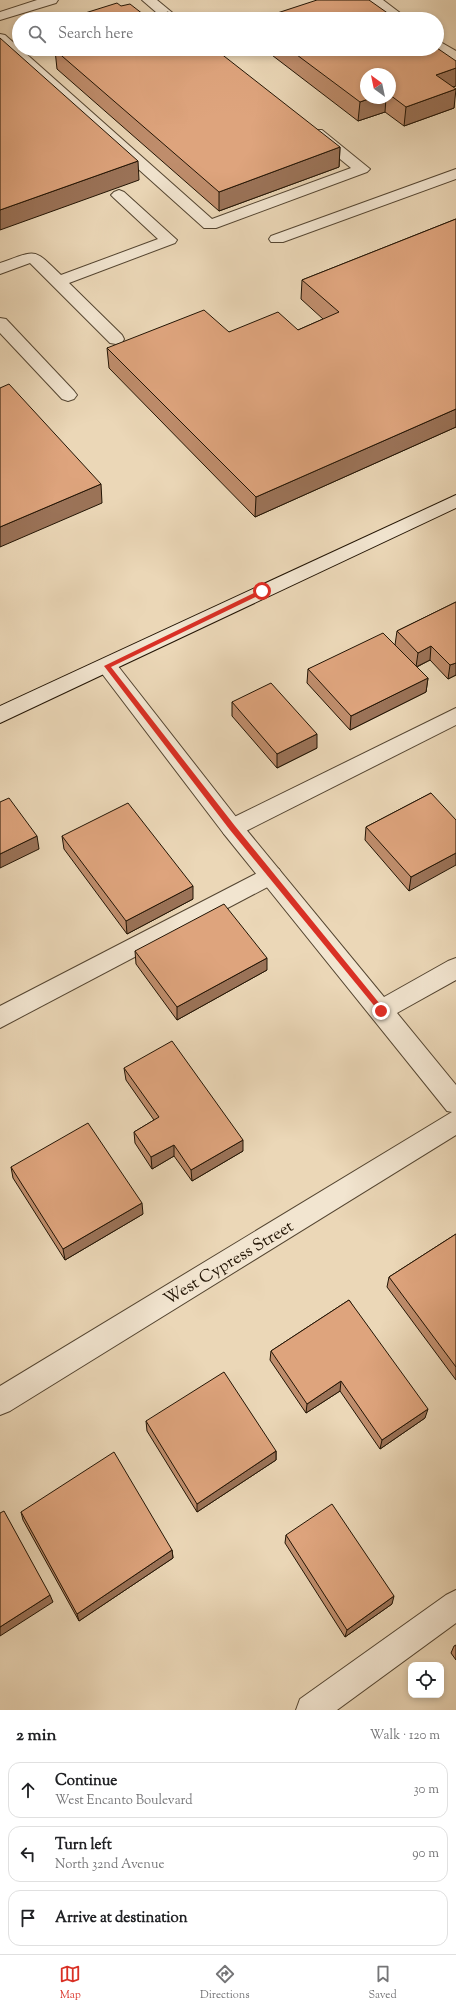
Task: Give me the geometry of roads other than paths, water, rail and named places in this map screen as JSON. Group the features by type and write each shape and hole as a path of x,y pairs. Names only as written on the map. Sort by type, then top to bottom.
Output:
{"street":[{"path":"0,16 47,0"},
{"path":"149,0 164,12"},
{"path":"374,0 391,12"},
{"path":"0,38 12,49"},
{"path":"444,49 456,57"},
{"path":"20,56 210,225 362,169 308,126"},
{"path":"277,239 456,174"},
{"path":"58,282 168,240 119,195"},
{"path":"0,269 33,257 116,338"},
{"path":"0,323 68,395"},
{"path":"0,715 456,501"},
{"path":"107,666 232,828 456,1103"},
{"path":"232,828 456,716"},
{"path":"0,1018 271,875"},
{"path":"381,1011 456,968"},
{"name":"West Cypress Street","path":"0,1401 456,1122"},
{"path":"311,1710 456,1605"}]}
